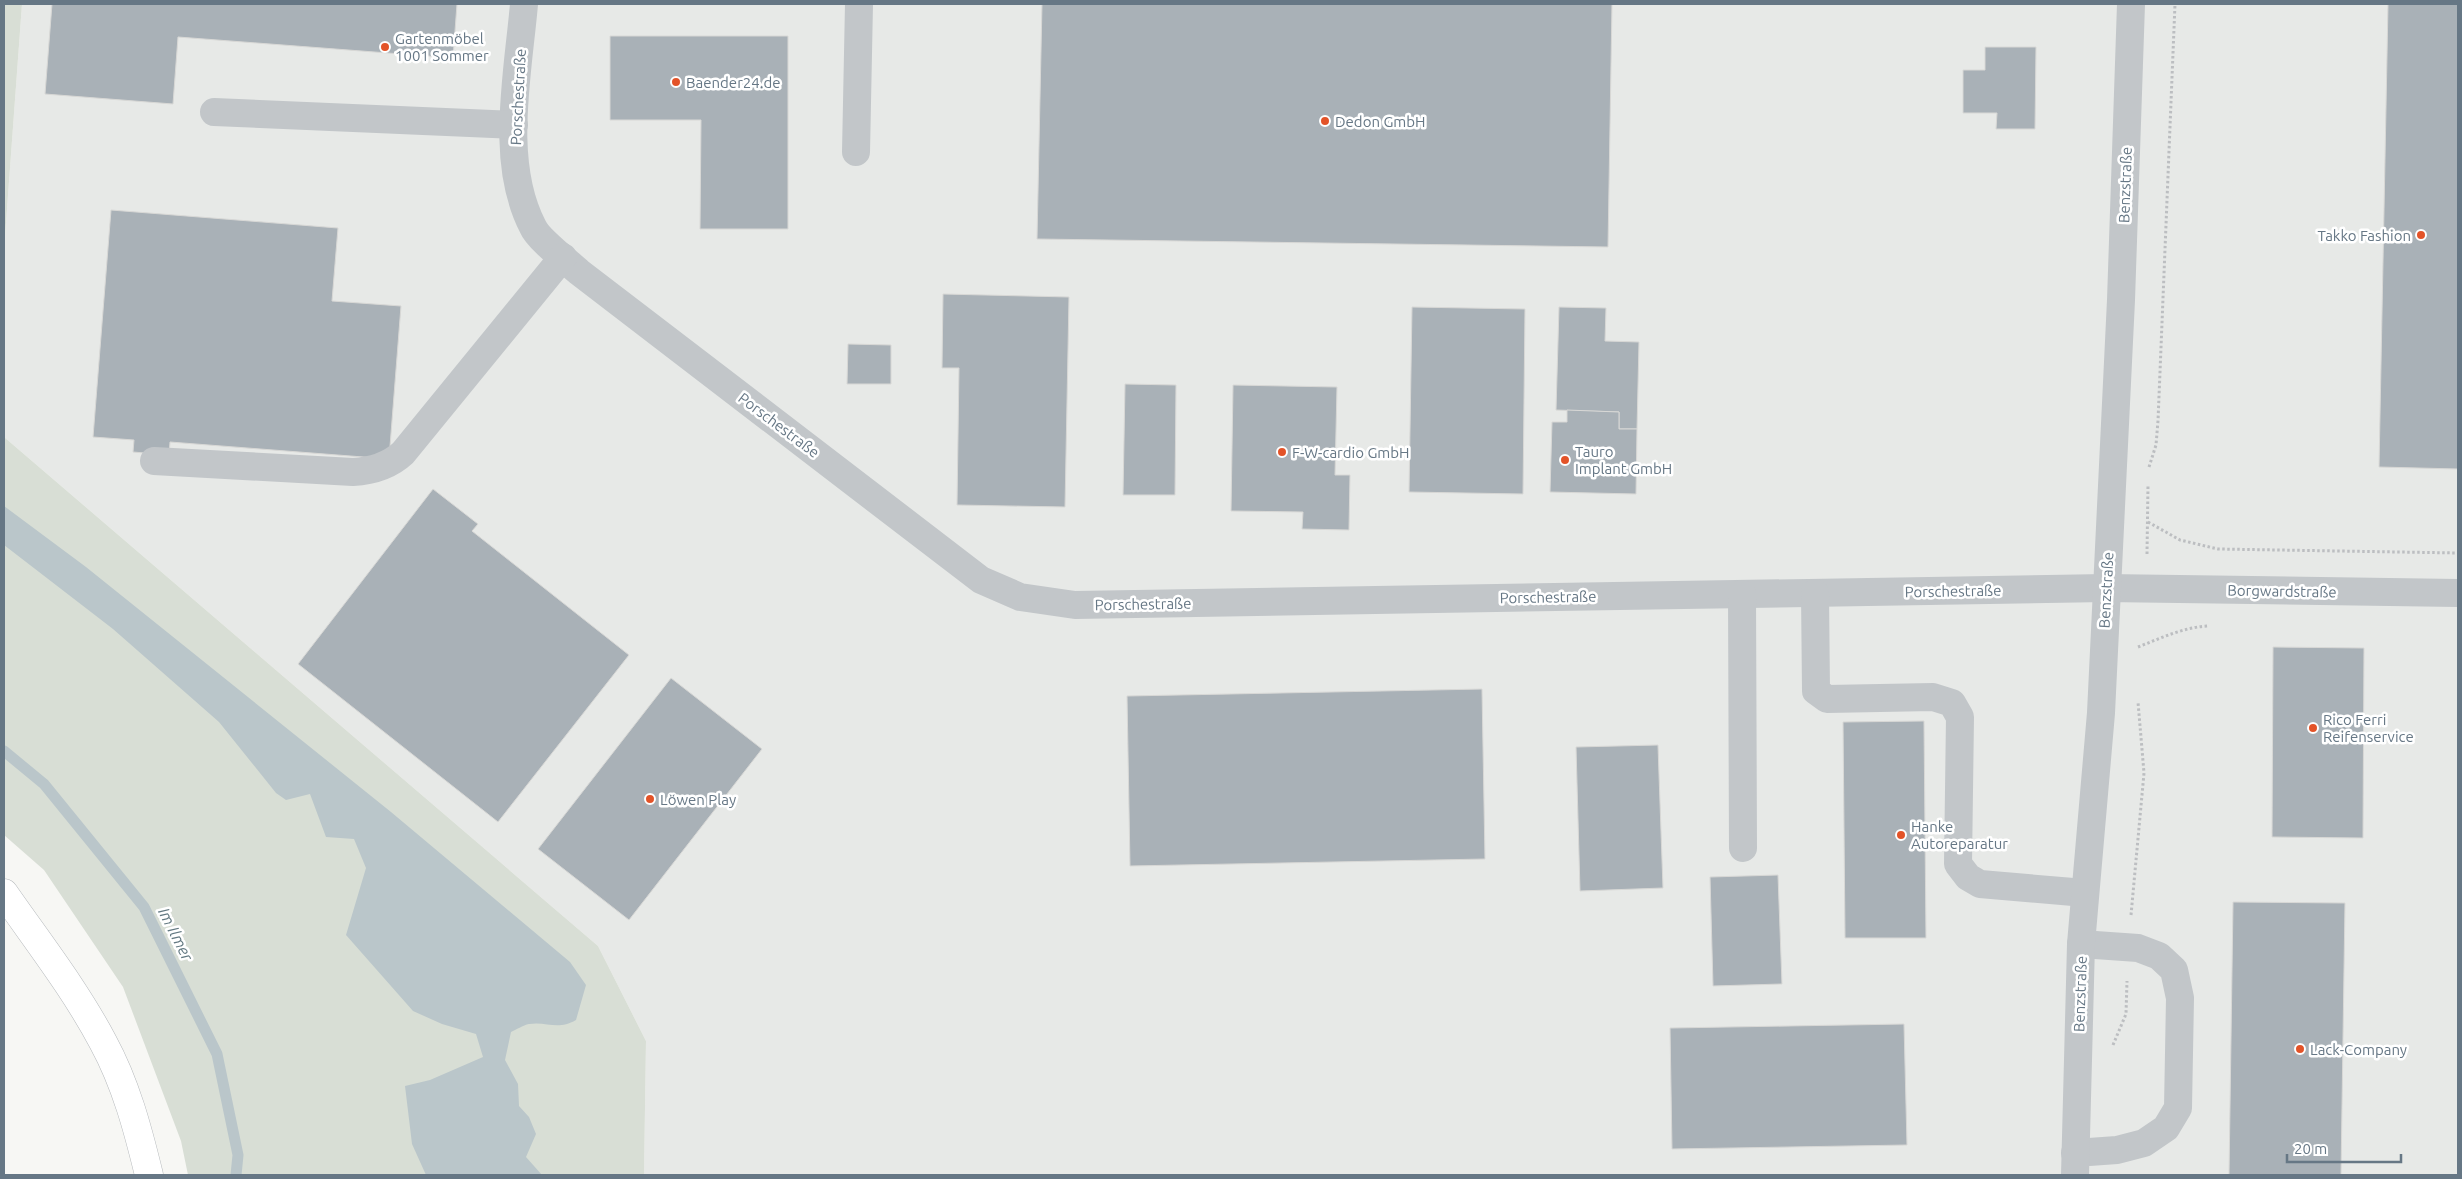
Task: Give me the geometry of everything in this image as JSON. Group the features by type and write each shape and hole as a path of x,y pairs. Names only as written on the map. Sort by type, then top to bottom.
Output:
{"highway":[{"path":"4,893 83,1007 118,1073 140,1137 149,1175"},
{"path":"4,924 50,958"}],"street":[{"name":"Porschestraße","path":"524,4 514,125 517,187 533,229 579,272 981,580 1020,597 1075,605 2106,588"},
{"path":"856,152 859,4"},
{"name":"Benzstraße","path":"2075,1164 2081,944 2101,713 2121,300 2131,4"},
{"path":"214,112 514,125"},
{"path":"154,461 352,472 392,464 563,257"},
{"name":"Borgwardstraße","path":"2106,588 2458,593"},
{"path":"1815,593 1816,691 1827,698 1933,697 1952,704 1960,718 1958,864 1968,877 1980,884 2085,893"},
{"path":"1742,594 1743,848"},
{"path":"2075,1164 2144,1143 2166,1128 2178,1108 2180,998 2174,970 2159,956 2138,948 2081,944"}],"path":[{"path":"2148,521 2180,540 2218,549 2458,553"},
{"path":"2138,648 2197,626 2215,625"}],"shaded area":[{"path":"4,4 22,4 4,250"},
{"path":"22,4 2458,4 2458,1175 644,1175 646,1041 598,946 4,437 4,250"},
{"path":"4,437 598,946 646,1041 644,1175 188,1175 181,1141 123,987 44,870 4,835"},
{"path":"4,506 86,567 391,812 570,962 586,985 576,1020 563,1025 529,1024 511,1032 505,1060 518,1084 519,1106 529,1117 536,1134 526,1157 542,1175 426,1175 412,1144 405,1086 430,1080 483,1057 476,1034 442,1024 413,1011 346,935 366,868 354,839 326,837 310,794 286,800 276,793 219,722 113,629 4,545"}],"building":[{"name":"Gartenmöbel 1001 Sommer","path":"52,4 457,4 453,58 178,37 173,104 45,94"},
{"name":"Dedon GmbH","path":"1042,4 1612,4 1608,247 1037,239"},
{"name":"Takko Fashion","path":"2388,4 2458,4 2458,469 2379,467"},
{"path":"610,36 788,36 788,229 700,229 701,120 610,120"},
{"path":"1985,47 2036,47 2035,129 1996,129 1997,113 1963,113 1963,70 1985,70"},
{"path":"111,210 338,228 332,301 401,306 389,459 170,442 169,455 133,452 134,440 93,437"},
{"path":"943,294 1069,297 1065,507 957,505 959,368 942,368"},
{"path":"1412,307 1525,309 1523,494 1409,492"},
{"path":"1559,307 1606,308 1605,341 1639,342 1637,429 1619,429 1619,412 1556,410"},
{"path":"848,344 891,345 891,384 847,384"},
{"path":"1125,384 1176,385 1175,495 1123,495"},
{"path":"1233,385 1337,387 1335,475 1350,475 1349,530 1302,529 1303,512 1231,511"},
{"path":"1567,410 1619,412 1619,429 1637,429 1636,494 1550,492 1552,422 1567,422"},
{"path":"433,489 478,524 472,531 629,655 498,822 298,664"},
{"path":"2273,647 2364,648 2363,838 2272,837"},
{"name":"Löwen Play","path":"671,678 762,749 629,920 538,849"},
{"path":"1482,689 1485,859 1130,866 1127,696"},
{"path":"1924,721 1926,938 1845,938 1843,722"},
{"path":"1658,745 1663,888 1580,891 1576,747"},
{"path":"1778,875 1782,984 1713,986 1710,877"},
{"path":"2233,902 2345,903 2341,1175 2229,1175"},
{"path":"1904,1024 1907,1145 1672,1149 1670,1028"}],"waterway":[{"name":"Im Ilmer","path":"4,751 44,784 144,907 217,1054 238,1155 236,1175"}],"place":[{"name":"Gartenmöbel 1001 Sommer","path":"385,47"},
{"name":"Baender24.de","path":"676,82"},
{"name":"Dedon GmbH","path":"1325,121"},
{"name":"Takko Fashion","path":"2421,235"},
{"name":"F-W-cardio GmbH","path":"1282,452"},
{"name":"Tauro Implant GmbH","path":"1565,460"},
{"name":"Rico Ferri Reifenservice","path":"2313,728"},
{"name":"Löwen Play","path":"650,799"},
{"name":"Hanke Autoreparatur","path":"1901,835"},
{"name":"Lack-Company","path":"2300,1049"}]}
